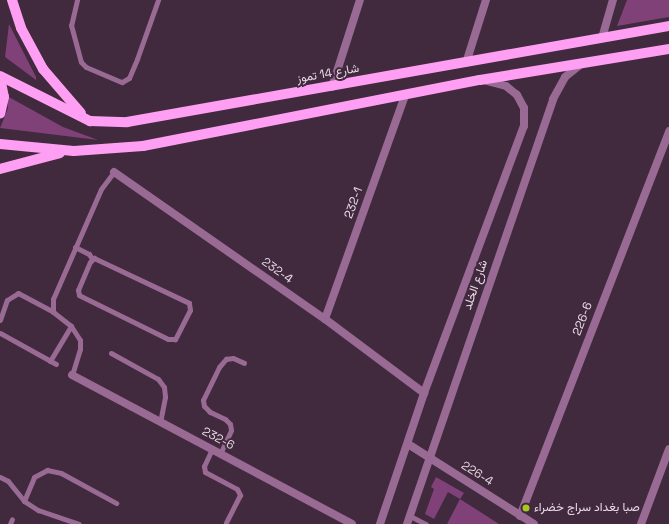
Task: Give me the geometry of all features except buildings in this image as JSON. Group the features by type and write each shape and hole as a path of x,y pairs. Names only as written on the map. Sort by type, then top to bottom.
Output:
{"main road":[{"path":"12,0 21,28 43,69 72,105 90,121"},
{"name":"شارع 14 تموز","path":"0,76 90,121 127,122 332,87 669,26"},
{"path":"0,169 22,161 74,151 143,146 480,80 669,49"},
{"path":"0,76 4,97 0,114"},
{"path":"0,144 74,151"}],"street":[{"path":"332,87 360,0"},
{"path":"466,63 486,0"},
{"path":"602,38 613,0"},
{"name":"شارع الخلد","path":"407,524 553,99 565,77 583,63"},
{"name":"شارع الخلد","path":"380,524 424,393 524,126 524,108 517,95 500,83 480,80"},
{"name":"232-1","path":"325,319 405,95"},
{"name":"226-6","path":"520,516 669,131"},
{"name":"232-4","path":"114,172 325,319 424,393"},
{"name":"232-6","path":"72,375 352,524"},
{"name":"226-4","path":"408,444 534,524"},
{"path":"641,524 669,449"}],"lane":[{"path":"76,0 71,25 81,62 86,67 122,82 129,78 137,60 158,0"},
{"path":"53,312 53,299 75,246 101,189 114,172"},
{"path":"75,246 89,254 92,259"},
{"path":"92,259 99,259 189,303 190,310 176,337 168,339 79,296 78,290 92,259"},
{"path":"0,320 7,300 18,293 53,312 71,326 80,344 72,375"},
{"path":"50,361 71,326"},
{"path":"0,333 56,364"},
{"path":"111,353 158,379 164,387 165,397 160,422"},
{"path":"220,454 231,430 230,424 225,419 210,412 204,406 203,400 219,367 226,360 233,358 244,363"},
{"path":"212,449 204,466 205,472 237,489 240,495 226,523"},
{"path":"24,501 34,477 47,470 61,473 116,503"},
{"path":"0,477 8,481 24,501 38,510 79,524"},
{"path":"410,516 426,524"}],"shaded area":[{"path":"627,0 669,0 669,17 617,26"},
{"path":"9,24 36,77 36,80 5,57"},
{"path":"7,96 63,127 98,140 0,128 8,108"},
{"path":"436,477 464,493 460,499 448,492 434,519 425,514 434,489 431,487"},
{"path":"460,499 499,524 447,524"}],"place":[{"name":"صبا بغداد سراج خضراء","path":"526,508"}]}
